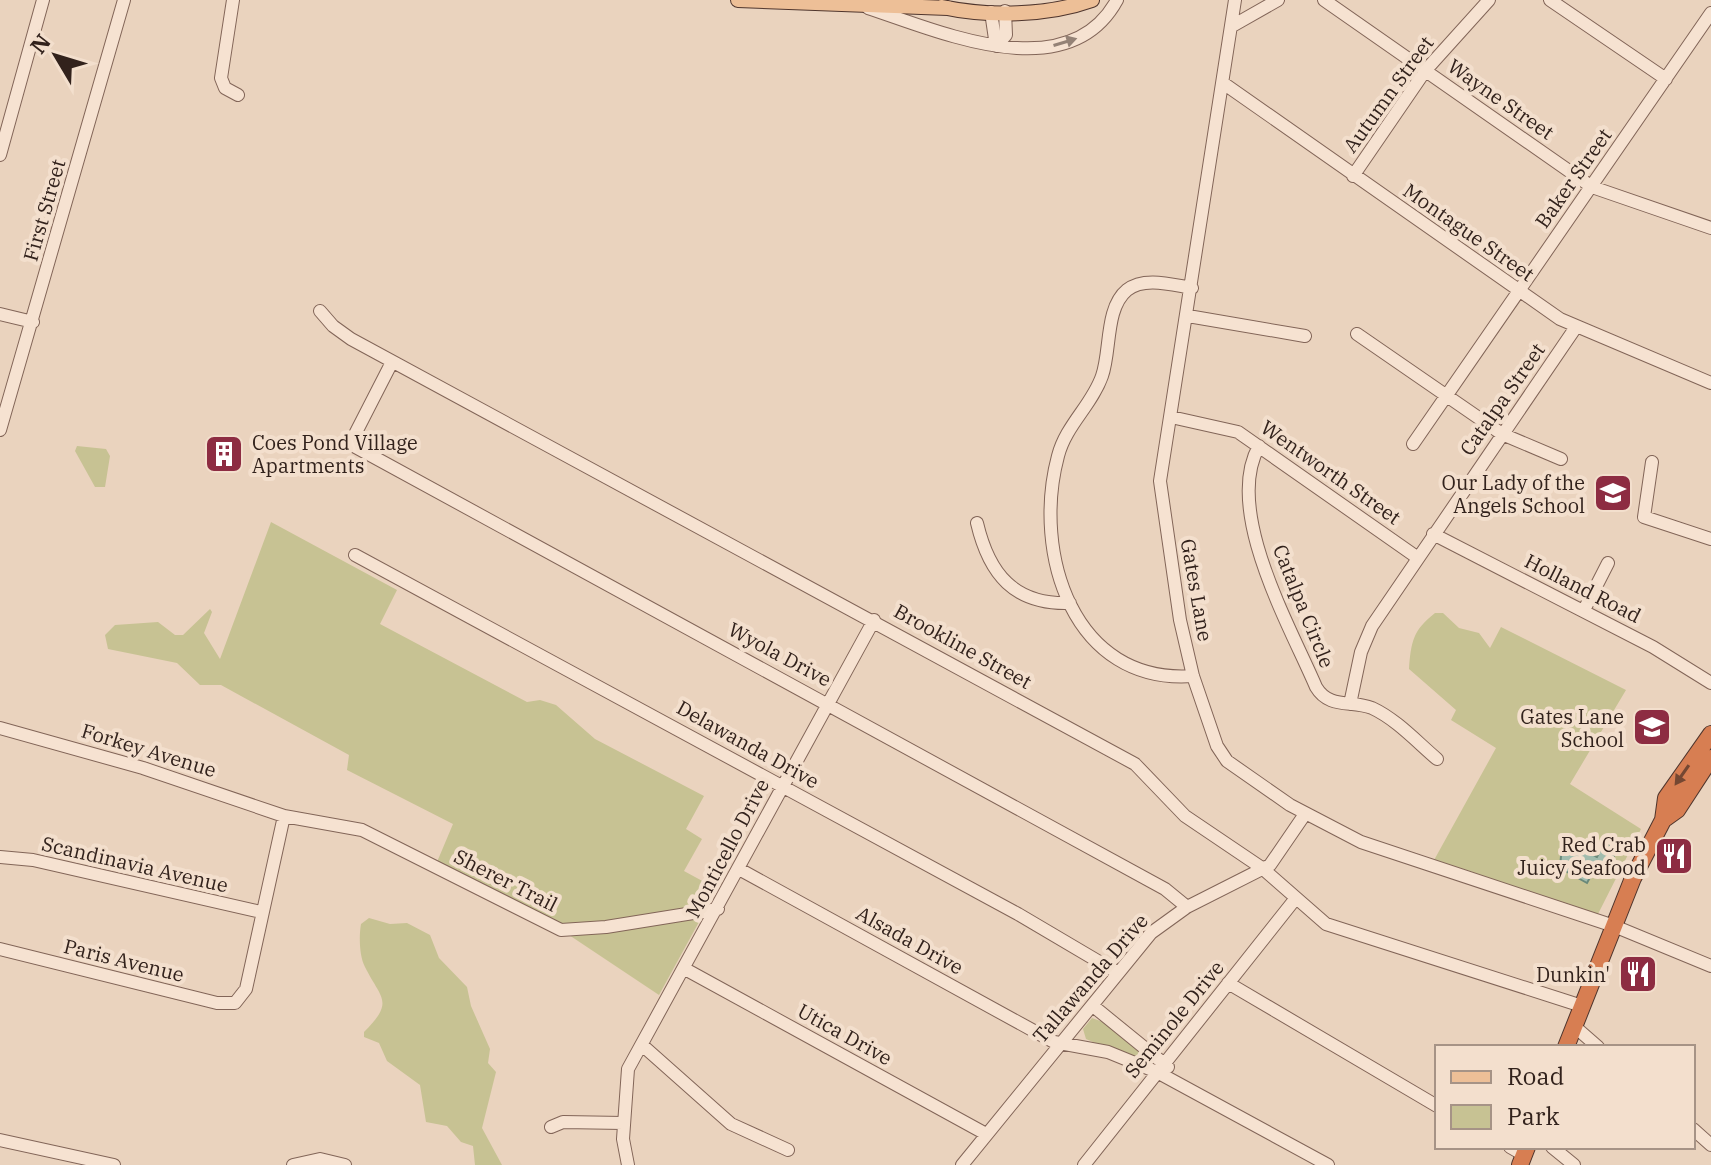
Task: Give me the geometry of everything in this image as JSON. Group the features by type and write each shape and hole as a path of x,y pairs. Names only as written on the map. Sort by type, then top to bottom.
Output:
{"highway":[{"path":"1567,1045 1638,866 1663,820 1666,798 1711,734"},
{"path":"1663,820 1677,810 1711,758"}],"main road":[{"path":"738,0 998,11 1059,8 1092,0"},
{"path":"908,0 948,8"}],"street":[{"path":"0,155 43,0"},
{"name":"First Street","path":"0,430 124,0"},
{"path":"233,0 221,78 225,88 238,95"},
{"path":"859,6 962,39 996,46 1045,47 1071,41 1097,25 1117,0"},
{"name":"Gates Lane","path":"1235,0 1234,25 1160,481 1180,620 1193,676 1224,758 1305,814 1378,849 1614,926 1711,966"},
{"path":"1234,25 1278,0"},
{"name":"Wayne Street","path":"1324,0 1592,187 1711,228"},
{"name":"Autumn Street","path":"1353,176 1425,71 1489,0"},
{"path":"1550,0 1666,79"},
{"path":"996,46 998,11"},
{"name":"Baker Street","path":"1413,444 1711,13"},
{"name":"Montague Street","path":"1223,83 1519,291 1576,327 1711,383"},
{"path":"1192,288 1151,282 1132,286 1121,296 1114,312 1101,380 1061,445 1052,482 1049,520 1053,557 1070,603 1095,639 1129,667 1151,676 1193,676"},
{"name":"Brookline Street","path":"320,311 346,337 874,620 1135,764 1185,816 1262,868 1326,924 1582,1006"},
{"path":"0,314 33,322"},
{"path":"1188,316 1305,336"},
{"name":"Catalpa Street","path":"1350,704 1367,636 1433,534 1576,327"},
{"path":"1357,334 1502,434 1561,459"},
{"name":"Wyola Drive","path":"392,362 350,444 830,703 1165,889 1187,907"},
{"name":"Wentworth Street","path":"1171,417 1234,430 1418,558"},
{"name":"Catalpa Circle","path":"1259,446 1249,464 1247,483 1260,557 1316,687 1330,701 1379,712 1437,759"},
{"path":"1652,462 1644,517 1711,539"},
{"path":"977,523 986,554 1008,584 1032,600 1070,603"},
{"name":"Holland Road","path":"1433,534 1584,610 1711,683"},
{"name":"Delawanda Drive","path":"355,555 784,786 1118,973"},
{"path":"1584,610 1608,563"},
{"name":"Monticello Drive","path":"628,1165 623,1147 627,1074 874,620"},
{"name":"Forkey Avenue","path":"0,728 143,768 284,816"},
{"name":"Tallawanda Drive","path":"962,1165 1151,933 1187,907 1270,865 1305,814"},
{"path":"261,912 284,816"},
{"name":"Sherer Trail","path":"284,816 372,834 564,930 718,909"},
{"name":"Scandinavia Avenue","path":"0,857 33,860 261,912"},
{"name":"Alsada Drive","path":"739,869 1062,1043 1108,1052 1161,1068"},
{"name":"Seminole Drive","path":"1084,1165 1296,898"},
{"name":"Paris Avenue","path":"0,949 217,1003 238,1001 246,989 261,912"},
{"name":"Utica Drive","path":"685,969 986,1134"},
{"path":"1228,983 1435,1105"},
{"path":"1093,1006 1161,1068 1328,1165"},
{"path":"1574,1026 1596,1045"},
{"path":"642,1045 731,1124 788,1150"},
{"path":"551,1127 563,1122 623,1123"},
{"path":"1695,1131 1711,1145"},
{"path":"0,1140 114,1165"},
{"path":"1554,1149 1574,1165"},
{"path":"293,1165 320,1159 345,1165"}],"green space":[{"path":"77,446 106,449 110,456 105,487 95,487 75,451"},
{"path":"271,522 397,590 380,624 527,702 540,700 556,705 595,739 704,796 686,829 702,839 684,871 717,889 659,995 527,907 437,862 453,824 347,770 349,755 221,685 200,685 177,663 108,649 105,635 115,625 158,622 175,635 183,635 210,609 212,612 204,633 220,659"},
{"path":"1435,613 1443,613 1459,628 1479,633 1490,648 1501,627 1626,690 1570,784 1641,829 1598,914 1433,862 1496,748 1451,720 1456,710 1409,669 1414,637"},
{"path":"369,918 390,924 407,923 430,935 439,958 467,987 471,1006 490,1049 488,1063 496,1072 482,1128 502,1165 475,1165 473,1146 461,1142 447,1126 426,1122 420,1085 387,1061 379,1043 364,1037 364,1032 374,1022 382,1006 380,993 365,967 361,951 361,924"},
{"path":"1092,1018 1103,1022 1151,1062 1145,1064 1086,1039 1083,1029"}],"shaded area":[{"path":"1604,843 1617,850 1604,877 1593,872 1587,883 1560,868 1561,856 1569,848 1578,848 1597,857"}],"place":[{"name":"Coes Pond Village Apartments","path":"224,454"},
{"name":"Our Lady of the Angels School","path":"1613,493"},
{"name":"Gates Lane School","path":"1652,727"},
{"name":"Red Crab Juicy Seafood","path":"1674,856"},
{"name":"Dunkin'","path":"1638,974"}]}
